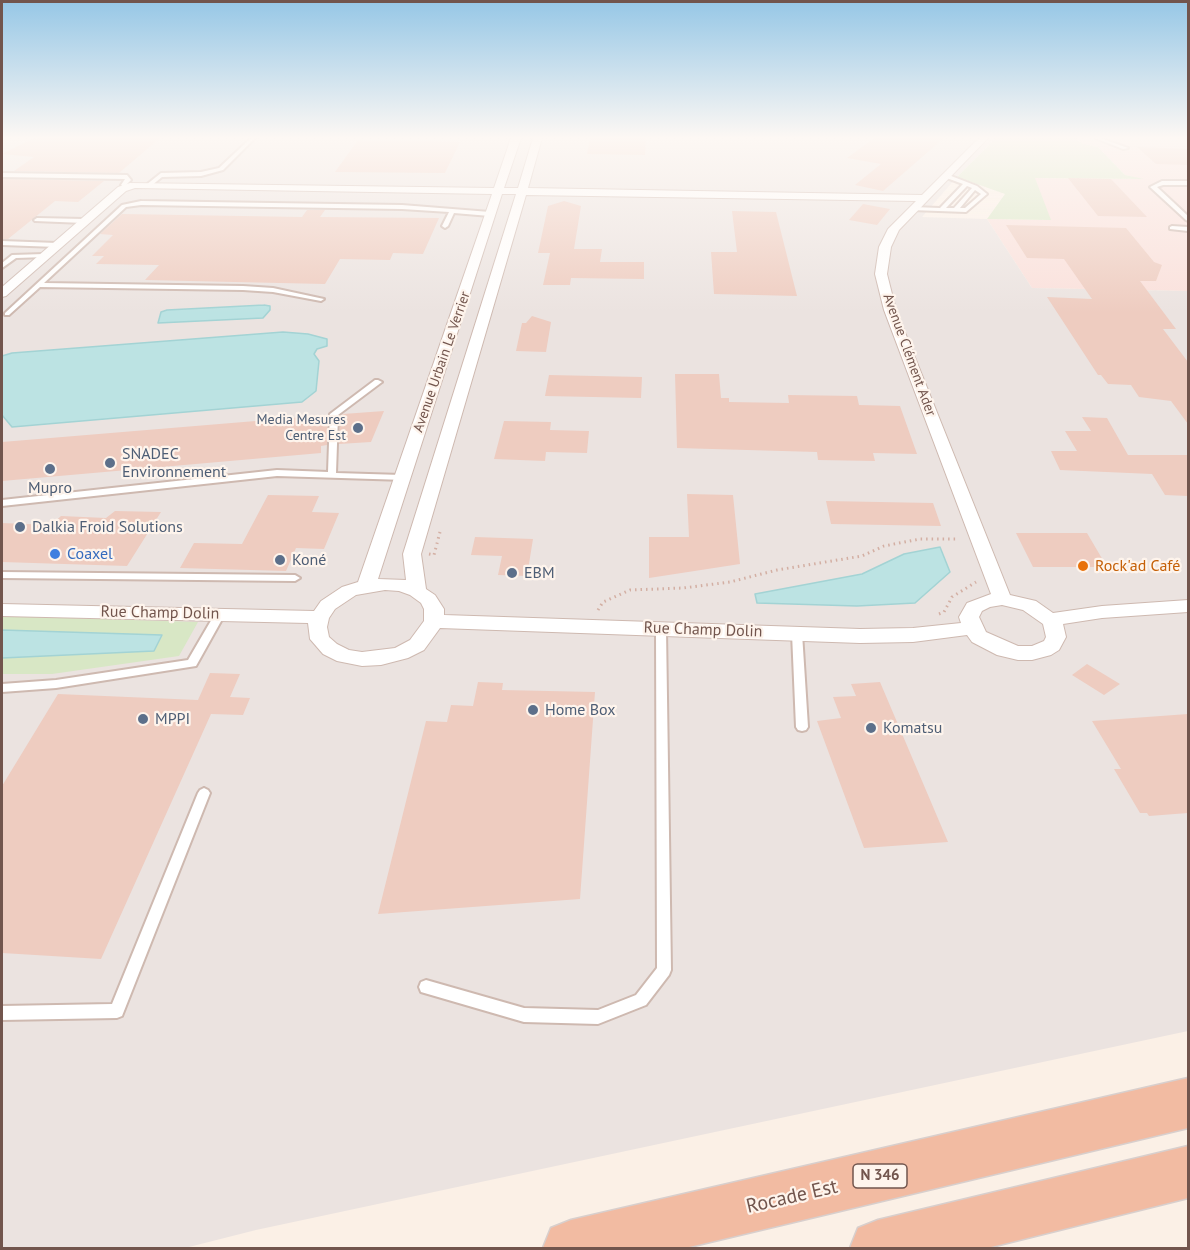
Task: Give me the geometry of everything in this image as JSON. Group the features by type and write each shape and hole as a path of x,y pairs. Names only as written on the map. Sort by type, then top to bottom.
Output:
{"highway":[{"name":"Rocade Est","path":"571,1248 1188,1103"},
{"path":"878,1248 1183,1174"}],"street":[{"path":"2,293 113,196"},
{"name":"Avenue Urbain Le Verrier","path":"366,586 468,288 496,196"},
{"name":"Avenue Urbain Le Verrier","path":"417,591 412,554 522,196"},
{"path":"812,196 923,198"},
{"name":"Avenue Clément Ader","path":"923,198 894,229 885,247 881,274 890,310 1002,599"},
{"path":"385,584 402,585 417,591 428,599 434,609 434,621 422,639 401,653 381,658 362,659 344,656 330,649 320,639 319,617 337,598 366,586 385,584"},
{"path":"1002,599 1029,605 1050,620 1055,628 1056,637 1052,645 1032,653 1004,650 979,637 972,628 969,617 974,607 986,601 1002,599"},
{"path":"1050,620 1102,612 1188,606"},
{"name":"Rue Champ Dolin","path":"2,609 319,617"},
{"name":"Rue Champ Dolin","path":"434,621 797,633 913,634 972,628"}],"lane":[{"path":"942,209 954,196"},
{"path":"955,210 967,196"},
{"path":"913,209 966,210 981,196"},
{"path":"1163,196 1188,219"},
{"path":"7,314 124,206 141,203 402,207 451,213 490,214"},
{"path":"445,226 451,213"},
{"path":"37,220 84,221"},
{"path":"1172,228 1188,229"},
{"path":"2,243 57,245"},
{"path":"2,266 14,256 44,256"},
{"path":"39,285 243,288 273,290 321,299"},
{"path":"332,475 334,414 378,382"},
{"path":"2,503 277,473 402,478"},
{"path":"2,575 295,578"},
{"path":"2,688 56,684 192,663 220,614"},
{"path":"426,987 524,1016 598,1017 641,1000 664,970 662,629"},
{"path":"797,633 802,727"},
{"path":"2,1013 117,1011 204,792"}],"path":[{"path":"598,611 603,602 630,590 683,588 730,582 777,570 861,556 884,546 920,539 960,539 957,529"},
{"path":"932,618 944,612 952,597 977,583 973,572"},
{"path":"587,611 609,612"}],"shaded area":[{"path":"2,196 940,196 922,217 987,219 1032,288 1188,291 1188,1031 256,1230 185,1248 2,1248"},
{"path":"1041,196 1188,196 1188,291 1032,288 987,219 1050,220"}],"green space":[{"path":"1003,196 1042,196 1051,220 987,219"},
{"path":"2,616 198,622 179,656 52,674 2,674"}],"water":[{"path":"270,306 270,310 263,318 158,323 161,312 167,310"},
{"path":"283,332 308,334 327,339 327,346 317,349 314,354 319,361 316,391 302,402 12,427 2,415 2,356 12,353"},
{"path":"940,547 950,572 915,603 857,606 757,603 755,594 862,574 904,554"},
{"path":"2,630 162,635 154,651 2,658"}],"building":[{"path":"2,196 85,196 78,202 55,201 8,239 2,239"},
{"path":"1082,196 1127,196 1147,217 1098,216"},
{"path":"564,201 581,206 574,249 602,249 600,262 644,262 644,279 571,278 570,285 543,285 550,253 538,253 548,206"},
{"path":"863,204 890,209 877,225 849,220"},
{"path":"307,210 325,210 320,217 439,218 423,254 393,253 390,260 340,259 325,284 145,280 159,265 96,264 104,256 92,256 113,235 100,234 122,214 302,217"},
{"path":"732,211 776,212 797,296 714,294 711,252 737,252"},
{"path":"1006,225 1126,228 1154,262 1162,265 1156,281 1140,281 1176,329 1163,329 1188,362 1188,424 1171,401 1139,397 1131,385 1108,384 1101,375 1098,375 1047,297 1092,299 1064,259 1027,258"},
{"path":"532,316 551,322 546,352 516,351 522,323 526,323"},
{"path":"675,374 719,374 721,398 729,398 729,402 789,403 788,395 857,396 859,405 900,406 917,454 873,453 875,461 818,460 817,452 677,448"},
{"path":"549,375 642,377 641,398 545,396"},
{"path":"384,411 371,442 339,444 340,416"},
{"path":"328,415 327,445 321,446 321,453 2,481 2,442"},
{"path":"1082,417 1107,418 1128,455 1188,455 1188,496 1165,495 1152,474 1060,470 1051,451 1077,451 1065,431 1091,431"},
{"path":"504,421 551,422 550,430 589,431 587,453 546,452 545,461 494,459"},
{"path":"687,494 733,495 740,564 649,578 649,537 689,537"},
{"path":"268,495 319,496 312,512 339,513 324,549 296,548 286,571 180,568 194,543 242,544"},
{"path":"826,501 933,503 941,526 831,524"},
{"path":"115,511 161,512 127,566 2,562 2,523 51,525 61,516 106,518"},
{"path":"1016,533 1087,533 1107,567 1033,567"},
{"path":"475,537 533,539 527,576 498,575 502,556 471,555"},
{"path":"1087,664 1120,684 1104,695 1072,675"},
{"path":"210,673 240,674 230,697 250,698 243,715 211,714 101,959 2,953 2,786 58,694 198,700"},
{"path":"478,682 503,683 502,690 595,692 580,899 378,914 426,721 447,722 451,705 473,706"},
{"path":"880,682 948,842 864,848 817,721 841,718 833,697 856,696 851,684"},
{"path":"1188,714 1188,813 1149,816 1147,813 1140,813 1114,769 1121,769 1092,721"}],"place":[{"name":"Media Mesures Centre Est","path":"358,428"},
{"name":"SNADEC Environnement","path":"110,463"},
{"name":"Mupro","path":"50,469"},
{"name":"Dalkia Froid Solutions","path":"20,527"},
{"name":"Coaxel","path":"55,554"},
{"name":"Koné","path":"280,560"},
{"name":"Rock'ad Café","path":"1083,566"},
{"name":"EBM","path":"512,573"},
{"name":"Home Box","path":"533,710"},
{"name":"MPPI","path":"143,719"},
{"name":"Komatsu","path":"871,728"}]}
